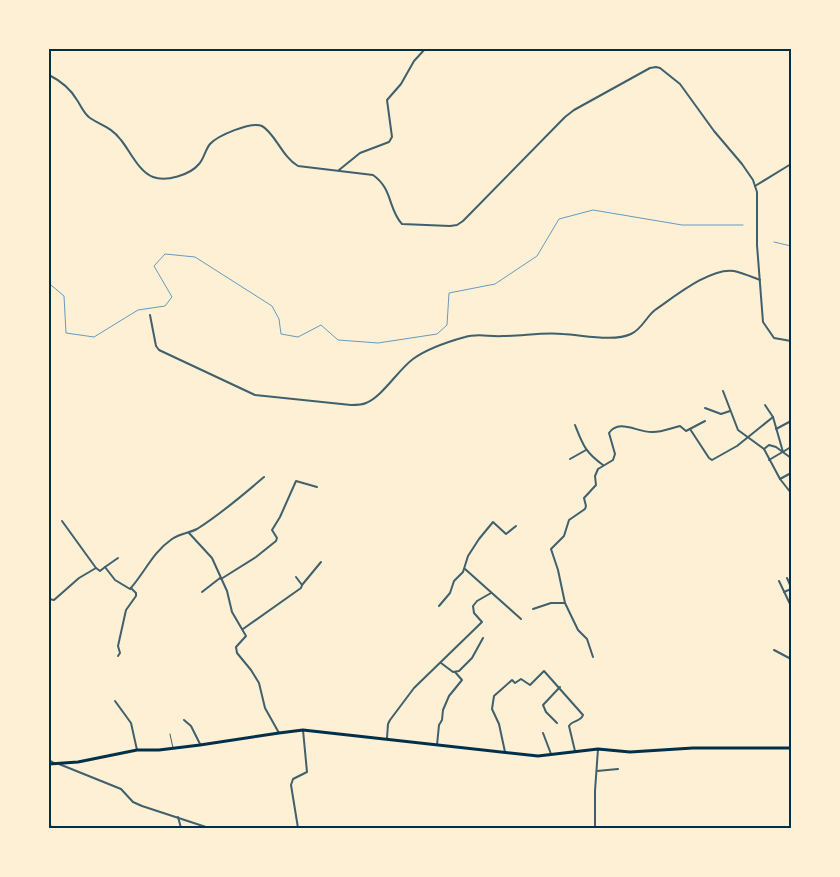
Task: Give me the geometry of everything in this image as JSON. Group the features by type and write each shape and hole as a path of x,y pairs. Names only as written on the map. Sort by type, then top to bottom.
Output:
{"main road":[{"path":"49,762 78,762 137,750 200,745 303,730 538,756 598,750 630,752 693,748 791,748"}],"street":[{"path":"339,170 360,153 389,142 392,137 387,100 400,84 414,61 425,49"},
{"path":"49,75 60,80 69,88 89,118 109,127 120,138 142,168 151,176 161,180 190,170 200,164 208,146 214,139 245,126 257,125 262,126 268,131 289,160 298,166 339,170 373,176 378,179 386,188 396,217 402,224 457,225 565,117 592,100 656,67 665,70 680,84 714,131 742,164 755,186 763,322 774,338 791,341"},
{"path":"755,186 791,164"},
{"path":"150,315 156,346 159,350 249,392 262,396 352,405 364,404 374,399 396,374 427,350 467,336 479,334 502,336 556,333 621,337 639,329 649,314 706,277 719,272 732,271 760,280"},
{"path":"723,391 738,430 764,449 780,479 791,493"},
{"path":"765,405 772,416 783,452"},
{"path":"705,408 721,414 730,410"},
{"path":"690,429 711,460 737,446 772,416"},
{"path":"593,657 587,639 578,630 565,603 558,570 551,549 564,536 569,520 584,509 585,496 596,486 596,473 603,465 613,460 615,454 609,433 612,428 621,426 652,432 680,426 685,431 704,421"},
{"path":"776,429 791,421"},
{"path":"574,425 586,450 603,465"},
{"path":"764,449 769,444 773,445 791,458"},
{"path":"769,460 791,447"},
{"path":"570,459 586,450"},
{"path":"780,479 791,473"},
{"path":"131,588 154,555 174,538 189,534 241,497 264,477"},
{"path":"202,592 256,557 276,541 277,538 272,529 280,517 296,481 317,487"},
{"path":"62,521 100,571 118,558"},
{"path":"439,606 450,593 454,580 463,572 468,556 479,538 493,522 506,534 516,526"},
{"path":"189,534 209,554 221,578 229,596 232,612 246,636 236,647 237,653 259,683 265,708 279,733"},
{"path":"243,629 301,588 321,562"},
{"path":"49,599 54,600 79,578 96,568"},
{"path":"105,568 115,580 136,592 136,596 126,610 118,646 120,650 118,656"},
{"path":"464,568 521,619"},
{"path":"296,577 302,585"},
{"path":"784,592 791,588 787,578"},
{"path":"778,581 791,608"},
{"path":"387,740 388,724 393,715 414,688 482,622 474,613 473,606 477,601 491,593"},
{"path":"533,610 551,603 565,603"},
{"path":"455,672 468,663 483,638"},
{"path":"774,650 791,659"},
{"path":"437,745 443,710 450,696 462,680 455,672 440,663"},
{"path":"505,752 499,724 492,709 494,696 512,680 515,683 521,679 530,685 544,671 583,715 581,719 570,723 568,726 575,751"},
{"path":"557,723 546,712 543,705 560,687"},
{"path":"116,701 132,723 137,750"},
{"path":"184,720 191,726 200,745"},
{"path":"298,828 291,785 293,779 307,772 303,730"},
{"path":"543,733 551,754"},
{"path":"595,828 598,750"},
{"path":"56,763 121,788 134,803 209,828"},
{"path":"597,771 618,769"},
{"path":"178,817 181,828"},
{"path":"49,825 53,828"}],"lane":[{"path":"170,734 173,748"}],"waterway":[{"path":"49,287 51,285 64,296 66,333 94,337 138,310 165,306 172,297 154,266 165,254 195,257 272,306 279,319 281,334 298,337 321,325 338,340 378,343 437,334 447,325 449,293 495,284 537,256 559,219 593,210 682,225 743,225"},
{"path":"774,242 791,246"}]}
